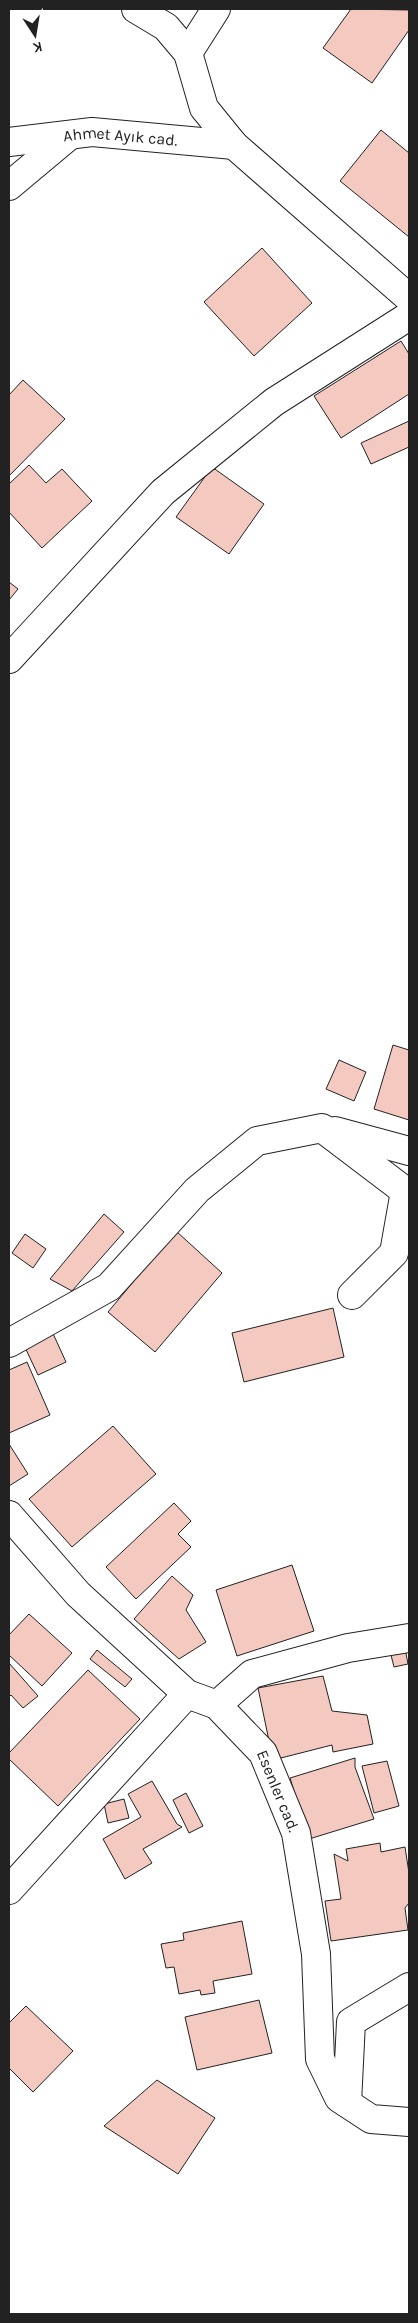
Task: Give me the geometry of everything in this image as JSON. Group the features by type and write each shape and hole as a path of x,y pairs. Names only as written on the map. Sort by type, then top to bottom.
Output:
{"street":[{"path":"136,9 166,27 188,53 204,108 234,145 409,298"},
{"path":"188,53 216,9"},
{"name":"Ahmet Ayık cad.","path":"9,142 92,132 234,145"},
{"path":"9,186 70,135"},
{"path":"9,660 163,492 274,402 409,316"},
{"path":"322,1128 405,1190 394,1253 352,1295"},
{"path":"9,1343 109,1287 197,1190 257,1141 322,1128 409,1150"},
{"name":"Esenler cad.","path":"9,1515 78,1594 187,1694 217,1705 262,1753 296,1833 316,1954 320,2059 339,2098 347,2104 371,2119 409,2122"},
{"path":"217,1705 252,1674 348,1648 409,1638"},
{"path":"9,1890 187,1694"},
{"path":"347,2104 351,2022 409,1987"}],"building":[{"path":"351,9 409,10 409,30 372,83 323,48"},
{"path":"381,130 409,153 409,237 340,181"},
{"path":"262,248 312,303 254,356 204,302"},
{"path":"401,341 409,354 409,394 341,438 314,396"},
{"path":"23,380 65,419 9,476 9,395"},
{"path":"409,421 409,447 371,464 361,443"},
{"path":"29,465 46,483 62,469 92,501 42,548 9,512 9,484"},
{"path":"212,467 264,504 229,554 176,517"},
{"path":"9,582 18,589 9,600"},
{"path":"393,1045 409,1050 409,1120 374,1109"},
{"path":"339,1060 366,1072 354,1101 326,1089"},
{"path":"104,1214 124,1232 72,1291 50,1279"},
{"path":"176,1231 222,1273 155,1352 108,1312"},
{"path":"25,1234 46,1249 33,1268 12,1253"},
{"path":"333,1308 344,1357 244,1382 232,1333"},
{"path":"50,1327 66,1362 38,1375 22,1341"},
{"path":"27,1362 50,1415 9,1433 9,1370"},
{"path":"113,1426 156,1474 72,1547 29,1499"},
{"path":"9,1444 28,1474 9,1486"},
{"path":"174,1503 191,1521 178,1534 191,1547 136,1599 106,1567"},
{"path":"292,1565 314,1631 237,1656 216,1590"},
{"path":"172,1576 193,1595 186,1610 206,1642 179,1659 134,1619"},
{"path":"29,1614 72,1653 42,1686 9,1655 9,1635"},
{"path":"405,1648 408,1664 394,1667 390,1651"},
{"path":"97,1650 132,1679 125,1687 90,1659"},
{"path":"9,1663 38,1696 23,1708 11,1695 9,1697"},
{"path":"88,1670 140,1719 58,1806 9,1759 9,1753"},
{"path":"323,1676 332,1711 367,1715 373,1744 333,1752 332,1745 273,1760 258,1688"},
{"path":"355,1758 355,1767 374,1819 309,1839 290,1778"},
{"path":"387,1761 399,1806 374,1813 362,1766"},
{"path":"152,1781 177,1824 182,1827 143,1849 152,1863 125,1879 103,1839 141,1817 128,1794"},
{"path":"186,1793 203,1826 189,1833 173,1800"},
{"path":"124,1799 129,1818 108,1823 104,1804"},
{"path":"380,1843 381,1852 405,1847 409,1873 409,1903 405,1908 408,1930 331,1941 325,1901 341,1899 334,1854 348,1861 346,1849"},
{"path":"242,1921 252,1974 213,1981 215,1993 201,1995 200,1990 179,1994 174,1967 166,1968 161,1944 184,1940 183,1933"},
{"path":"259,2000 272,2053 197,2070 185,2017"},
{"path":"26,2006 73,2051 33,2092 9,2068 9,2023"},
{"path":"157,2080 215,2118 178,2174 104,2126"}]}
